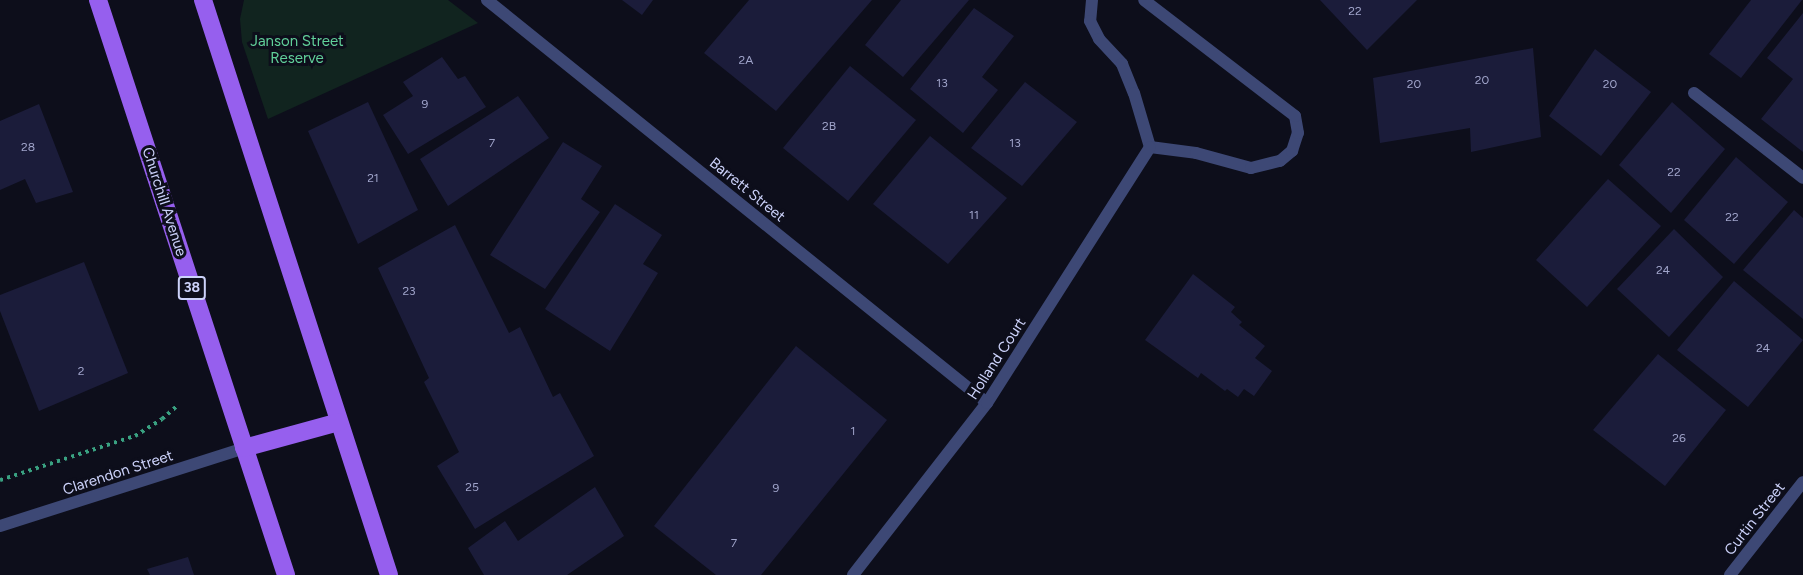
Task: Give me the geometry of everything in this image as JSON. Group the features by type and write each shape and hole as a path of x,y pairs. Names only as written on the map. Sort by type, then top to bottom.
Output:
{"main road":[{"name":"Churchill Avenue","path":"98,0 286,575"},
{"path":"203,0 389,575"},
{"path":"244,448 339,422"}],"street":[{"name":"Barrett Street","path":"488,0 987,403"},
{"path":"1092,0 1090,21 1099,39 1122,64 1134,93 1150,147 1196,153 1251,168 1280,161 1292,151 1298,133 1295,116 1144,0"},
{"path":"1694,93 1803,178"},
{"name":"Holland Court","path":"853,575 987,403 1150,147"},
{"name":"Clarendon Street","path":"0,526 244,448"},
{"name":"Curtin Street","path":"1730,575 1803,482"}],"path":[{"path":"0,480 135,436 162,419 177,405"}],"green space":[{"name":"Janson Street Reserve","path":"244,0 448,0 478,23 268,119 242,42 240,19"}],"building":[{"path":"622,0 653,0 642,15"},
{"path":"749,0 872,0 776,111 704,53"},
{"path":"901,0 969,0 903,77 865,45"},
{"path":"1320,0 1417,0 1367,50"},
{"path":"1751,0 1802,0 1741,78 1709,54"},
{"path":"974,8 1014,36 982,77 998,90 963,133 910,89"},
{"path":"1803,13 1803,152 1761,119 1793,79 1767,58"},
{"path":"1533,48 1541,137 1471,152 1470,128 1380,143 1373,78"},
{"path":"1595,49 1651,92 1601,156 1549,116"},
{"path":"442,57 458,79 465,76 486,107 408,154 383,115 413,96 403,82"},
{"path":"850,66 916,120 848,201 783,148"},
{"path":"1025,82 1077,122 1022,186 971,148"},
{"path":"518,96 549,138 448,206 420,159"},
{"path":"368,102 418,210 358,244 308,131"},
{"path":"1672,102 1725,149 1671,213 1619,165"},
{"path":"39,104 73,192 36,203 25,179 0,190 0,121"},
{"path":"930,136 1007,198 948,264 873,204"},
{"path":"563,142 602,166 581,199 600,212 545,289 490,255"},
{"path":"1736,157 1788,202 1734,264 1684,220"},
{"path":"1608,179 1661,226 1587,307 1536,260"},
{"path":"615,204 662,235 643,264 658,273 610,351 545,309"},
{"path":"1794,210 1803,218 1803,319 1743,270"},
{"path":"455,225 509,333 520,327 553,397 560,393 594,456 475,529 437,466 459,452 424,382 429,378 378,268"},
{"path":"1674,229 1723,277 1669,337 1617,289"},
{"path":"84,262 128,373 39,411 0,311 0,295"},
{"path":"1193,274 1235,307 1231,312 1242,322 1239,325 1265,346 1255,358 1272,371 1254,396 1244,389 1238,397 1227,389 1225,391 1201,373 1198,378 1145,340"},
{"path":"1734,281 1803,340 1748,407 1677,350"},
{"path":"796,346 887,420 761,575 716,575 654,526"},
{"path":"1658,354 1726,410 1665,486 1593,430"},
{"path":"595,487 624,536 567,575 484,575 468,548 505,521 518,541"},
{"path":"188,557 194,575 150,575 147,569"}]}
